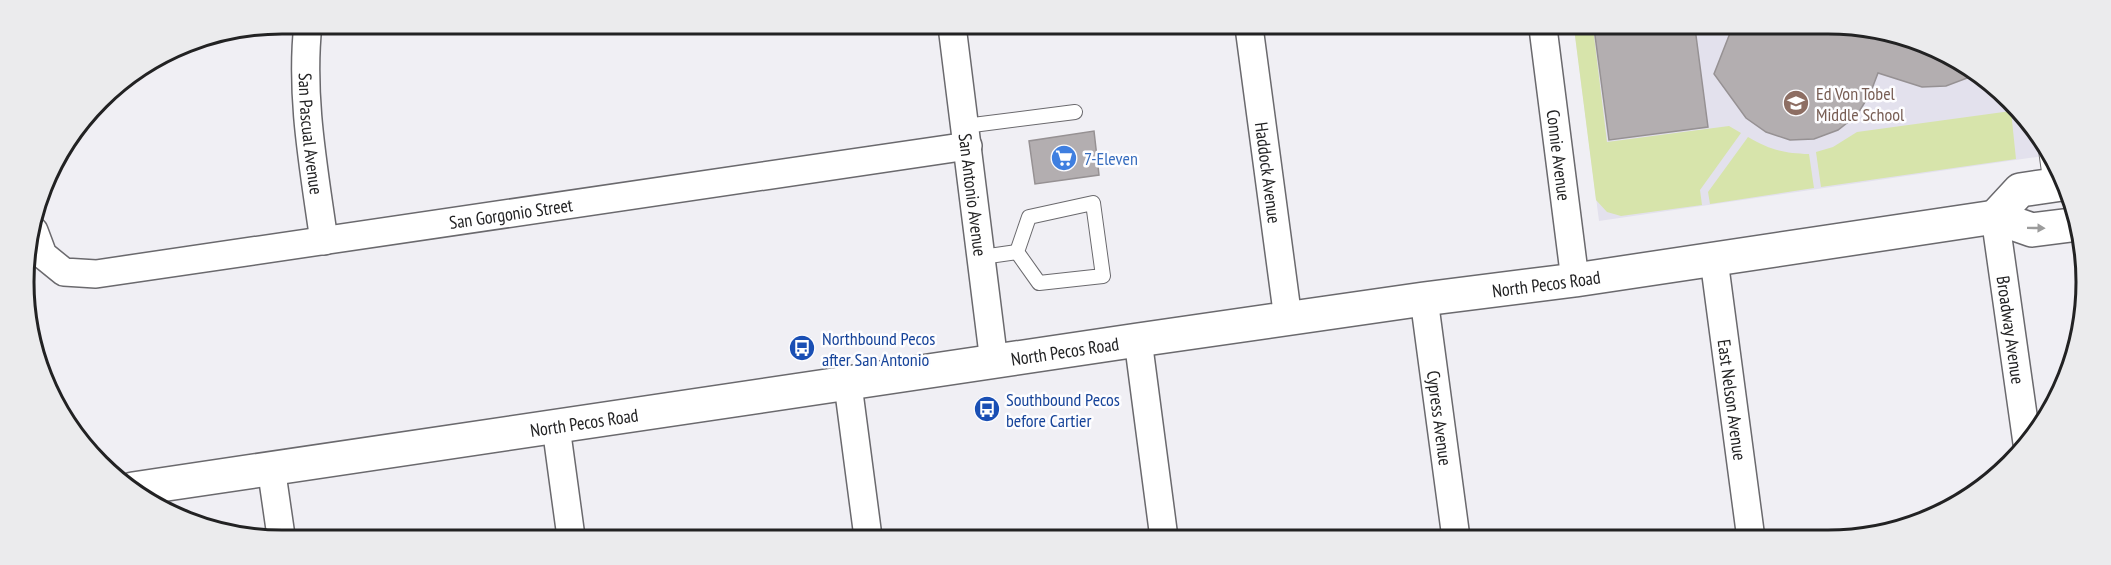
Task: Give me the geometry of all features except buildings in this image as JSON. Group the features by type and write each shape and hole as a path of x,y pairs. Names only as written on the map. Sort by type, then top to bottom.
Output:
{"main road":[{"path":"1995,217 2020,190 2057,185"},
{"name":"North Pecos Road","path":"143,488 271,467 848,385 1138,340 1575,280 1995,217 2032,230 2070,225"}],"street":[{"name":"San Pascual Avenue","path":"307,34 305,51 308,121 324,241"},
{"name":"San Antonio Avenue","path":"953,34 994,362"},
{"name":"Haddock Avenue","path":"1250,34 1288,319"},
{"name":"Connie Avenue","path":"1544,34 1575,280"},
{"name":"San Gorgonio Street","path":"38,242 43,255 64,272 96,274 324,241 966,136"},
{"name":"Broadway Avenue","path":"1995,217 2025,432"},
{"name":"East Nelson Avenue","path":"1714,260 1750,530"},
{"name":"Cypress Avenue","path":"1424,299 1455,530"},
{"path":"1138,340 1163,530"},
{"path":"848,385 867,530"},
{"path":"556,427 570,530"},
{"path":"271,467 280,530"}],"lane":[{"path":"966,136 1075,112"},
{"path":"1093,203 1103,276 1040,283 1017,252 1029,217 1093,203"},
{"path":"982,257 1017,252"}],"shaded area":[{"name":"Ed Von Tobel Middle School","path":"1575,34 1828,34 1893,43 1923,53 1966,76 2004,107 2041,156 1599,221"}],"green space":[{"path":"1575,34 1594,34 1607,142 1729,126 1741,133 1700,190 1702,205 1621,216 1607,212 1596,200"},
{"path":"2008,111 2011,115 2016,159 1821,187 1816,152 1833,147 1857,132"},
{"path":"1748,137 1777,150 1809,154 1814,188 1710,204 1708,192"}],"place":[{"name":"Ed Von Tobel Middle School","path":"1796,103"},
{"name":"7-Eleven","path":"1064,158"},
{"name":"Northbound Pecos after San Antonio","path":"802,348"},
{"name":"Southbound Pecos before Cartier","path":"987,409"}]}
